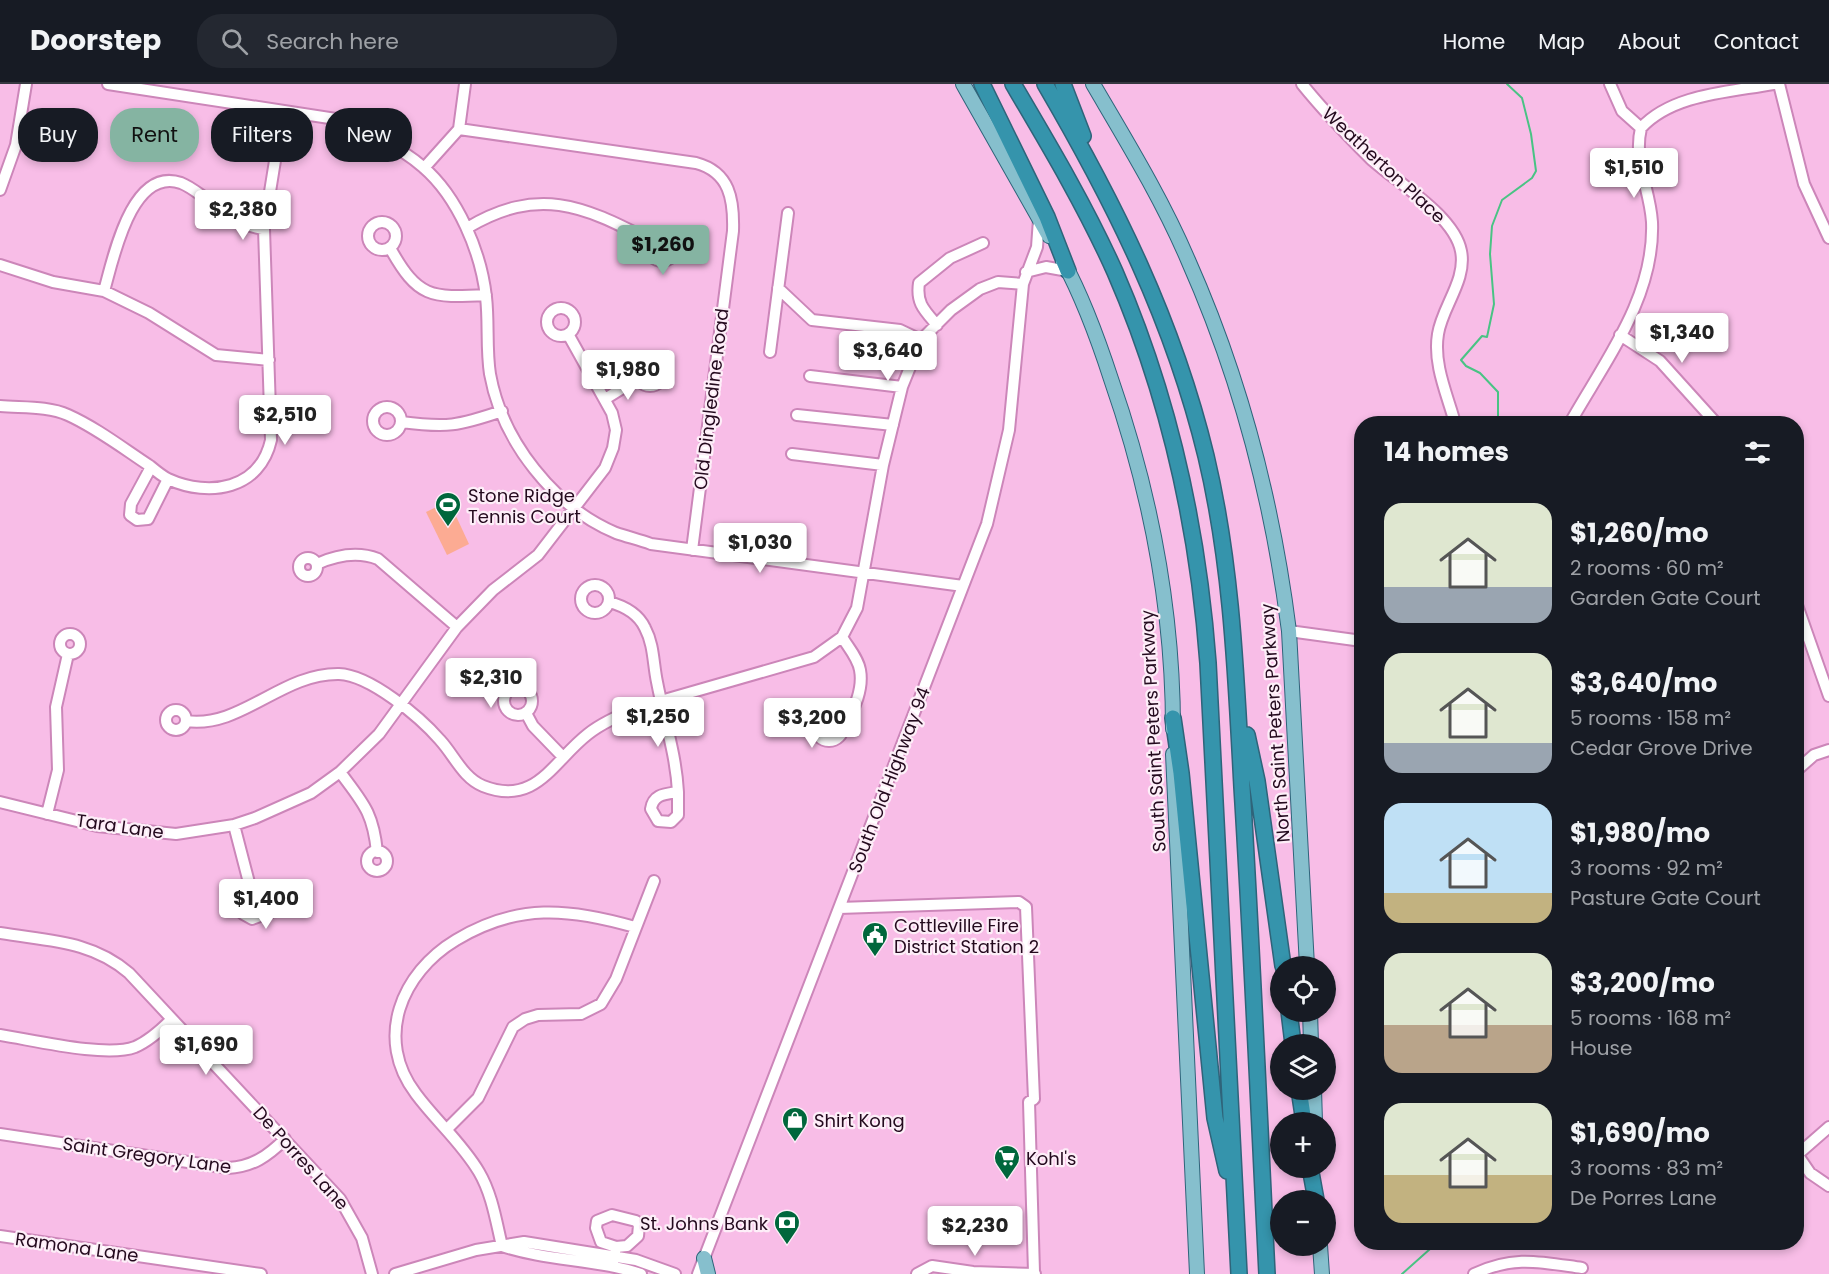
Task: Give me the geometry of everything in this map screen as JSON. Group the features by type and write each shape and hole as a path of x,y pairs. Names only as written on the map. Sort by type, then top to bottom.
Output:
{"highway":[{"path":"982,84 1047,217 1068,272"},
{"path":"1013,84 1067,178 1122,289 1166,412 1190,512 1208,663 1239,1274"},
{"path":"1046,84 1091,162 1150,283 1194,410 1224,548 1237,692 1267,1274"},
{"path":"1063,84 1071,98 1091,162"},
{"path":"1237,692 1257,780 1282,956"},
{"path":"1173,718 1181,773 1215,1118 1236,1214"}],"main road":[{"name":"South Saint Peters Parkway","path":"963,84 1068,272 1107,365 1144,490 1162,590 1173,718 1173,772 1197,1274"},
{"name":"North Saint Peters Parkway","path":"1093,84 1168,217 1188,258 1228,361 1258,469 1284,590 1289,631 1307,956"},
{"path":"1321,1256 1322,1274"},
{"path":"704,1258 708,1274"}],"street":[{"path":"0,190 17,138 26,84"},
{"path":"108,84 264,108"},
{"path":"424,168 459,129 465,84"},
{"name":"Weatherton Place","path":"1302,84 1325,114 1370,158 1442,217 1456,236 1462,253 1460,273 1444,310 1436,353 1453,416"},
{"path":"1610,84 1622,111 1641,128"},
{"path":"1574,416 1634,311 1642,288 1651,242 1648,198 1637,152 1641,128 1662,110 1685,102 1773,84"},
{"path":"1779,84 1804,184 1829,238"},
{"path":"313,116 336,119 360,129 424,168 450,200 467,228 480,263 486,295 491,375 502,411 522,452 543,479 575,508 615,532 651,544 963,586"},
{"name":"Old Dingledine Road","path":"459,129 696,163 715,171 728,186 733,211 733,231 692,550"},
{"path":"0,406 47,409 69,415 168,479 193,486 224,488 244,481 260,466 272,440 264,229 275,162"},
{"path":"104,291 126,218 141,195 162,183 180,183 232,219 249,228 264,229"},
{"path":"467,228 521,206 549,205 589,210 649,240"},
{"path":"770,352 788,213"},
{"name":"South Old Highway 94","path":"698,1274 987,524 1003,462 1012,402 1023,284 1037,247 1039,219"},
{"path":"937,325 919,304 917,296 919,283 950,258 983,243"},
{"path":"390,248 406,276 416,286 433,294 451,297 486,295"},
{"path":"0,266 53,282 104,291 149,313 216,355 269,360"},
{"path":"1026,272 1046,267 1068,272"},
{"path":"186,721 202,723 221,718 244,710 283,687 320,676 338,674 360,679 400,706 439,739 467,775 481,785 515,791 532,786 549,774 563,757 588,734 608,722 661,701 814,657 842,637 858,608 862,572 883,465 902,387 921,340 980,289 998,282 1023,284"},
{"path":"778,288 812,320 900,330 921,340"},
{"name":"Tara Lane","path":"0,802 97,826 156,834 191,832 234,825 287,805 340,772 379,734 458,627 493,590 538,555 605,468 614,448 616,430 612,413 568,334"},
{"path":"1620,335 1660,361 1711,416"},
{"path":"810,376 902,387"},
{"path":"605,399 637,379"},
{"path":"401,422 443,427 464,424 502,411"},
{"path":"797,415 893,425"},
{"path":"792,454 883,465"},
{"path":"151,467 131,504 130,515 137,520 148,519 168,479"},
{"path":"317,564 333,556 368,555 378,559 458,627"},
{"path":"609,602 620,605 633,613 645,626 652,644 661,701 676,762 678,792"},
{"path":"1804,625 1829,696"},
{"path":"1289,631 1354,640"},
{"path":"842,637 860,670 860,691 849,717 842,721"},
{"path":"47,814 58,770 56,707 69,654"},
{"path":"526,712 533,726 563,757"},
{"path":"1804,764 1814,755 1829,750"},
{"path":"340,772 369,812 374,825 376,852"},
{"path":"234,825 253,898"},
{"path":"447,1129 478,1098 513,1027 525,1019 538,1015 581,1014 601,1004 613,986 654,881"},
{"path":"839,908 1019,902 1026,907 1034,1098 1029,1102 1034,1273 973,1272 932,1266 918,1274"},
{"path":"502,1246 487,1188 479,1171 411,1086 399,1065 394,1041 397,1011 402,999 422,969 458,939 482,926 514,915 550,911 577,913 635,927"},
{"name":"De Porres Lane","path":"0,933 70,944 104,954 129,973 340,1199 353,1217 363,1238 372,1274"},
{"path":"0,1035 96,1049 124,1050 144,1042 172,1019"},
{"path":"1804,1149 1829,1127"},
{"name":"Saint Gregory Lane","path":"0,1134 228,1168 258,1161 285,1139"},
{"path":"1804,1165 1810,1173 1829,1186"},
{"name":"Ramona Lane","path":"0,1236 261,1274"},
{"path":"395,1274 426,1270 502,1246 522,1253 550,1250 614,1256 655,1266 675,1274"},
{"path":"614,1256 642,1274"},
{"path":"1474,1274 1499,1263 1516,1260 1582,1268"}],"shaded area":[{"name":"Stone Ridge Tennis Court","path":"449,501 469,544 447,555 426,512"}],"waterway":[{"path":"1498,416 1498,392 1480,373 1466,366 1461,360 1482,336 1487,337 1494,304 1490,254 1492,226 1502,200 1532,178 1536,171 1531,134 1522,98 1507,84"},
{"path":"1402,1274 1429,1250"}],"place":[{"name":"Stone Ridge Tennis Court","path":"448,528"},
{"name":"Cottleville Fire District Station 2","path":"875,958"},
{"name":"Shirt Kong","path":"795,1143"},
{"name":"Kohl's","path":"1007,1181"},
{"name":"St. Johns Bank","path":"787,1246"}]}
